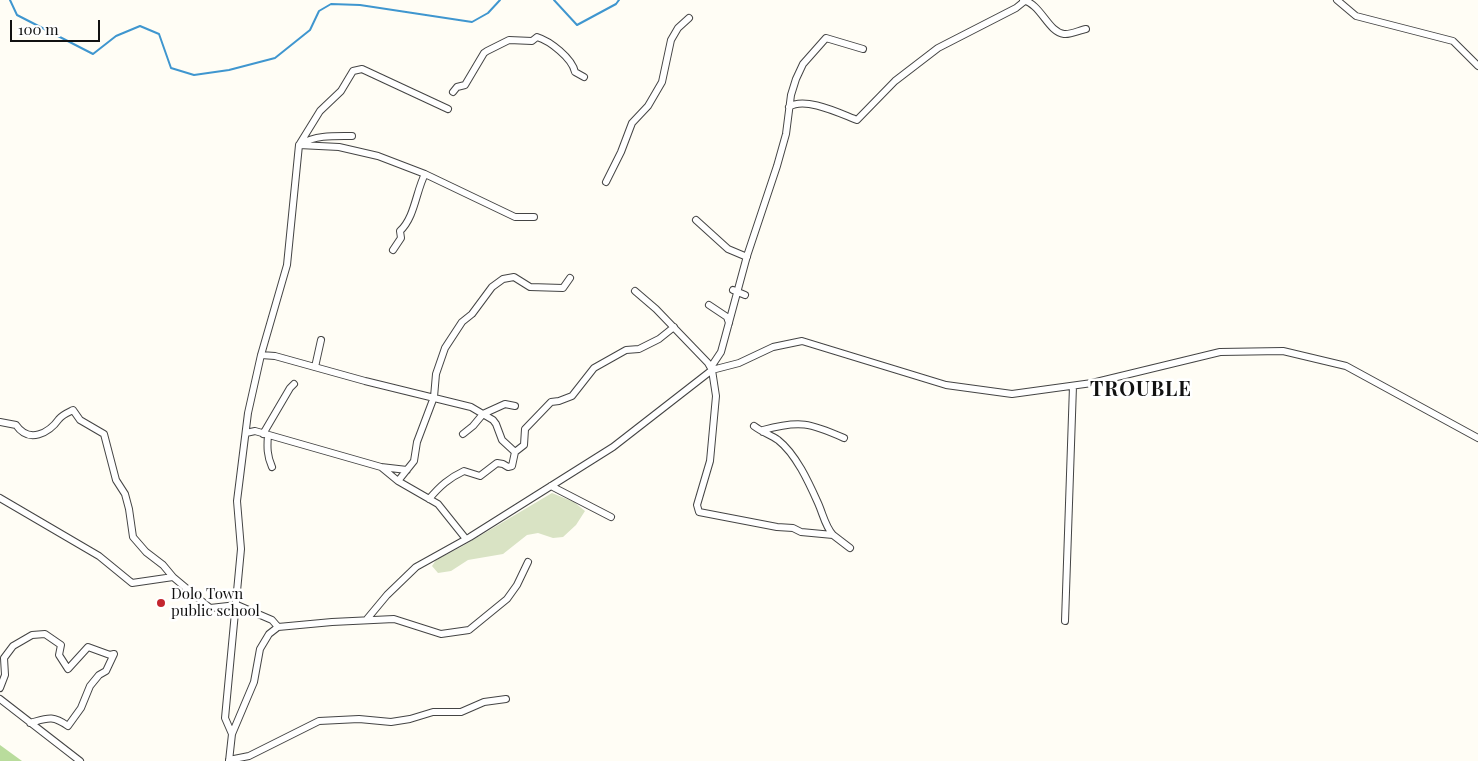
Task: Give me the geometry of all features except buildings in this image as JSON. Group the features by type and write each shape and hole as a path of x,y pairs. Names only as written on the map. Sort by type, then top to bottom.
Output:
{"street":[{"path":"790,107 794,104 811,105 857,120 895,80 938,48 1016,8 1024,0 1034,5 1059,33 1065,35 1086,29"},
{"path":"1337,0 1356,16 1453,41 1478,66"},
{"path":"606,182 621,152 632,123 648,106 662,82 671,40 678,28 689,18"},
{"path":"452,92 457,87 465,85 484,53 509,40 532,41 537,37 547,40 568,58 575,72 584,77"},
{"path":"367,619 387,595 416,567 466,539 613,447 712,368 722,352 735,290 777,166 786,134 796,79 803,64 826,38 863,49"},
{"path":"232,734 225,718 241,549 237,501 248,413 261,355 287,265 299,145 320,111 341,91 353,71 362,69 448,109"},
{"path":"299,145 320,136 352,136"},
{"path":"299,145 339,147 378,156 425,174 515,217 534,217"},
{"path":"393,250 401,238 400,231 406,226 420,183 425,174"},
{"path":"696,220 728,248 747,257"},
{"path":"398,480 414,461 416,442 434,397 436,374 445,348 462,322 472,314 492,287 503,279 514,278 530,287 563,288 570,278"},
{"path":"735,290 745,295"},
{"path":"635,291 656,308 712,368 716,396 713,432 710,461 697,505 699,512 777,527 793,528 801,532 833,535"},
{"path":"709,305 727,318 729,322"},
{"path":"429,499 440,484 464,471 480,476 497,463 508,467 512,466 515,452 524,445 525,429 551,402 572,396 594,368 626,350 639,350 659,339 674,327"},
{"path":"315,367 321,340"},
{"path":"712,368 739,363 773,347 802,341 946,385 1012,394 1092,383 1220,352 1283,351 1346,366 1478,438"},
{"path":"261,355 275,356 365,381 471,407 496,424 502,440 515,452"},
{"path":"272,467 268,458 266,434 290,388 294,384"},
{"path":"1065,621 1073,386"},
{"path":"463,434 483,414 505,404 515,406"},
{"path":"0,422 16,425 20,431 37,436 57,424 60,418 73,410 80,420 104,434 116,480 125,494 134,537 146,552 164,565 173,577 210,608 236,605 272,620 278,627"},
{"path":"763,432 763,430 777,426 803,424 817,426 844,438"},
{"path":"754,426 778,440 803,472 823,513 827,529 850,548"},
{"path":"246,433 255,431 380,467 407,470"},
{"path":"380,467 438,504 466,539"},
{"path":"551,486 611,517"},
{"path":"0,498 99,556 132,583 173,577"},
{"path":"506,699 484,702 461,712 433,712 391,722 359,719 319,721 249,756 229,760 232,734 254,682 260,649 269,634 278,627 394,618 441,634 469,630 507,599 517,585 528,562"},
{"path":"0,688 5,675 4,658 13,646 32,635 45,634 61,645 58,655 68,669 88,647 110,655 114,654 106,671 99,675 90,686 81,708 68,726 57,718 30,723"},
{"path":"0,699 80,761"}],"green space":[{"path":"552,493 574,502 585,511 576,525 563,537 553,538 538,533 527,535 503,554 468,560 451,571 438,573 432,566 436,560"},
{"path":"0,745 22,761 0,761"}],"waterway":[{"path":"10,0 17,15 93,54 116,36 140,26 159,34 171,68 194,75 229,70 275,58 310,30 319,11 331,4 360,5 472,22 488,13 500,0"},
{"path":"554,0 577,25 616,4 619,0"}],"place":[{"name":"Dolo Town public school","path":"161,603"}],"district":[{"name":"TROUBLE","path":"1141,390"}]}
